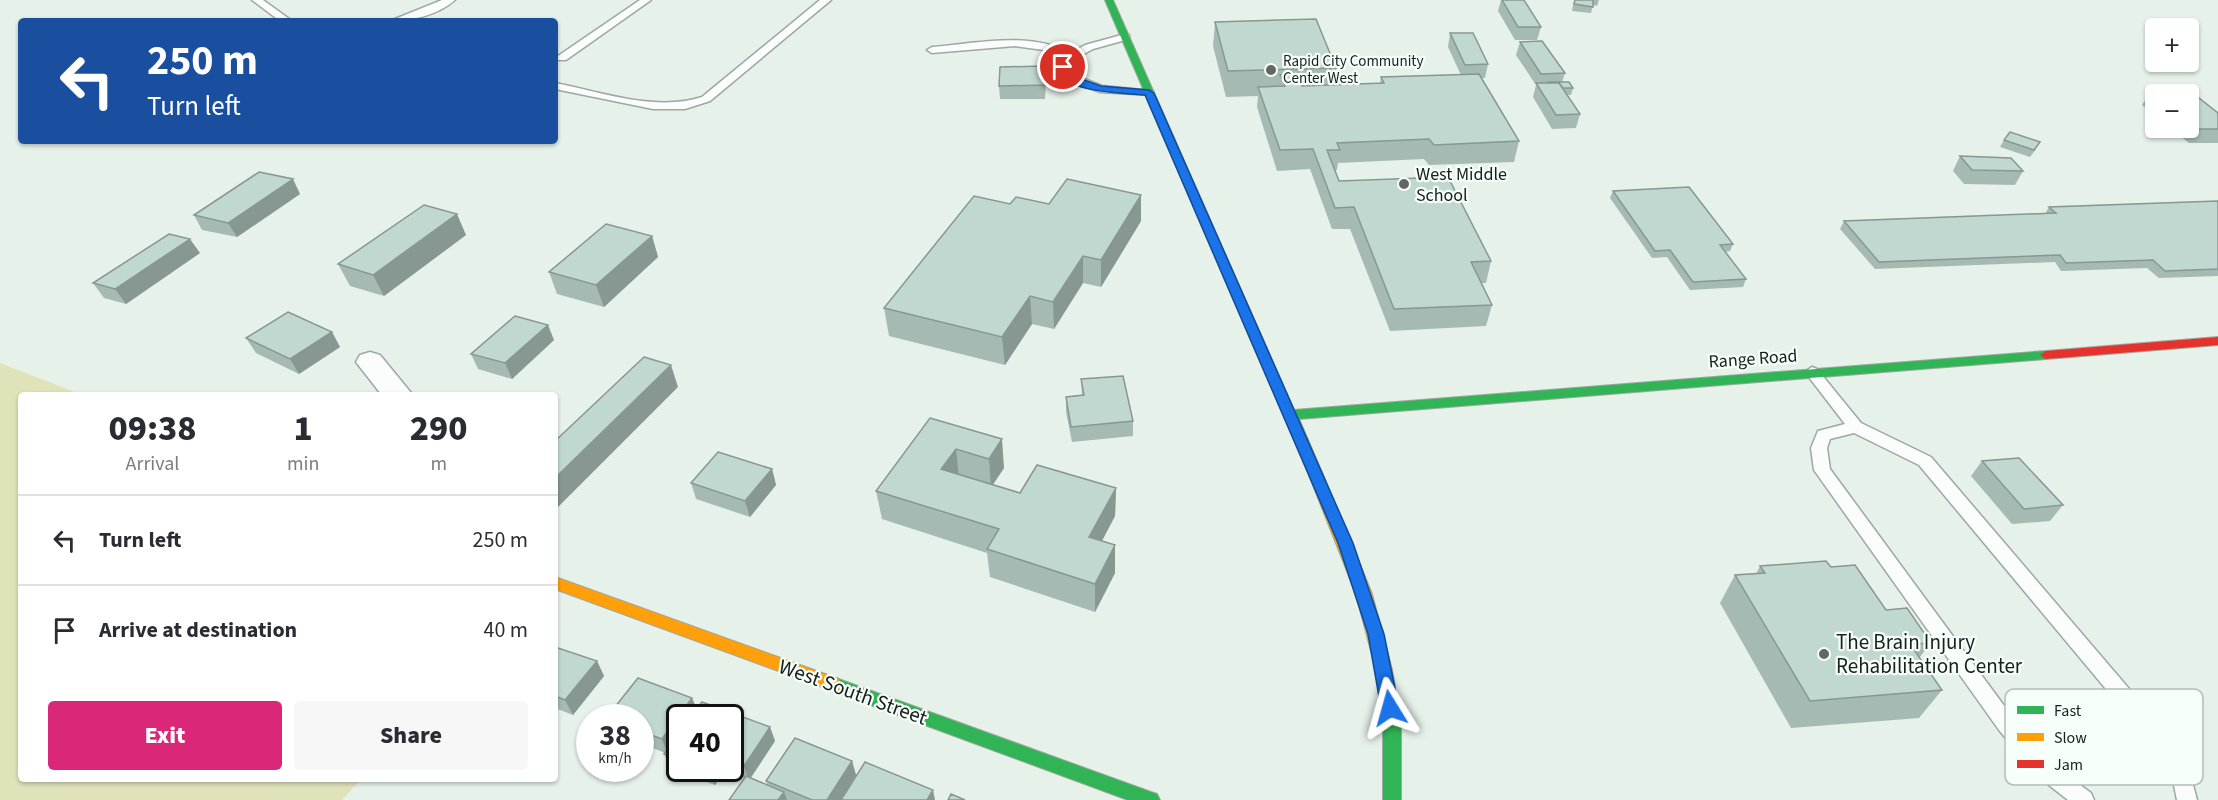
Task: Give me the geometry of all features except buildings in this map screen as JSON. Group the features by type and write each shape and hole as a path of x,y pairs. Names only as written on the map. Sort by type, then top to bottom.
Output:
{"street":[{"path":"1109,0 1345,543 1376,634 1385,674 1392,725 1392,800"},
{"name":"Range Road","path":"1291,415 1812,372 2217,343"},
{"path":"370,362 395,392"},
{"name":"West South Street","path":"558,584 1150,800"}],"lane":[{"path":"257,0 283,18"},
{"path":"406,18 450,0"},
{"path":"562,58 646,0"},
{"path":"558,87 653,106 685,106 706,99 826,0"},
{"path":"1125,37 1089,47 1068,58 1063,67 1063,74 1100,89 1149,93"},
{"path":"932,50 1015,43 1054,48 1068,58"},
{"path":"1812,372 1856,427 1924,462 2117,689"},
{"path":"1856,427 1823,435 1819,448 1822,470 2005,723"},
{"path":"2064,785 2084,800"},
{"path":"2184,785 2187,800"}],"green space":[{"path":"0,363 75,392 18,392 18,782 358,782 342,800 0,800"}],"traffic: fast":[{"path":"1109,0 1316,475"},
{"path":"1291,415 2046,355"},
{"path":"1384,670 1392,725 1392,800"},
{"path":"833,684 1151,800"}],"traffic: slow":[{"path":"1316,475 1364,594 1384,670"},
{"path":"558,584 833,684"}],"traffic: jam":[{"path":"2046,355 2218,341"}],"place":[{"name":"Rapid City Community Center West","path":"1271,70"},
{"name":"West Middle School","path":"1404,184"},
{"name":"The Brain Injury Rehabilitation Center","path":"1824,654"}],"route":[{"path":"1063,67 1063,74 1067,77 1100,89 1149,93 1345,543 1376,634 1390,708"}]}
